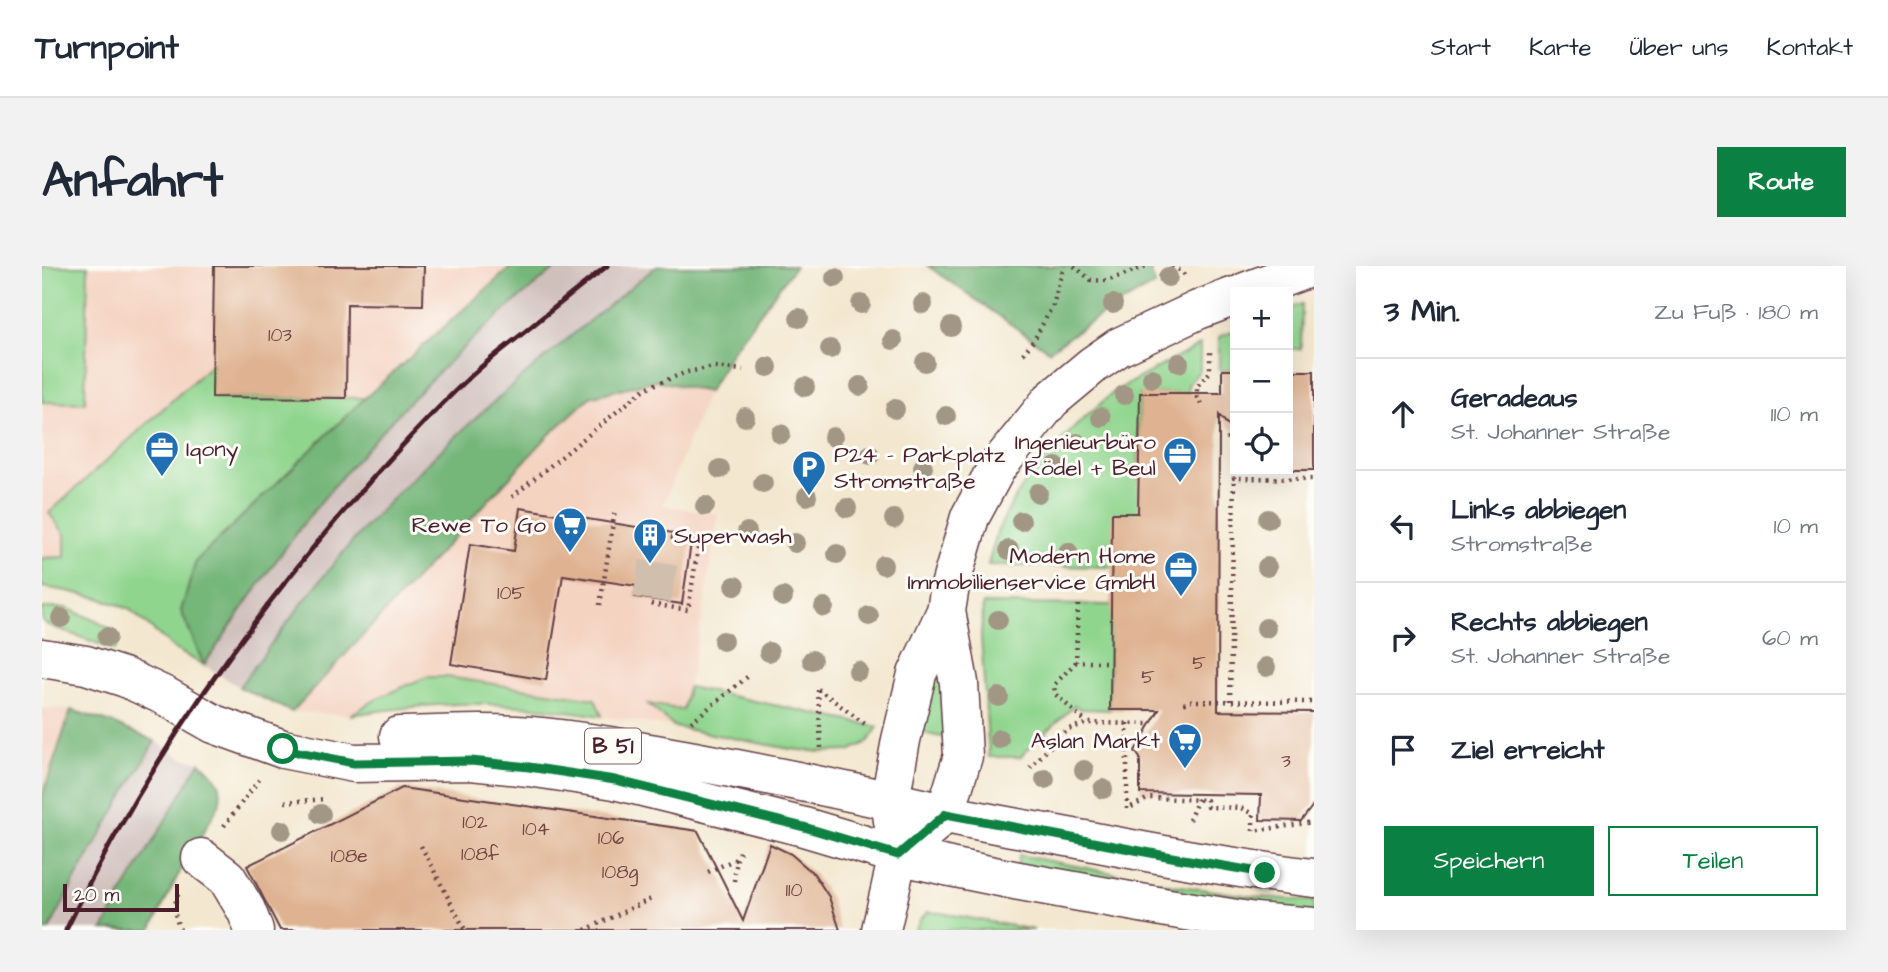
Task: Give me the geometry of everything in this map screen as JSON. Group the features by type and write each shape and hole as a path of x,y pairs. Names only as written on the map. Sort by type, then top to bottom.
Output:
{"main road":[{"path":"1258,287 1314,266"},
{"path":"881,930 898,855 890,800 917,674 946,611 950,586 970,517 997,467 1051,400 1093,365 1119,347 1230,298"},
{"path":"898,855 946,814 963,756 959,683 946,611"},
{"name":"B 51","path":"42,658 86,665 126,678 165,696 214,724 283,749 354,763 471,761 615,780 804,827 898,855 1014,880 1255,922 1314,927"},
{"name":"B 51","path":"264,742 331,743 398,736 472,734 531,736 620,747 1177,858 1265,873 1314,878"},
{"path":"201,859 227,878 246,910 254,930"}],"path":[{"path":"1023,354 1053,305 1064,266"},
{"path":"1074,266 1091,280 1107,281 1146,266"},
{"path":"1202,404 1197,398 1197,386 1210,372 1209,340"},
{"path":"512,497 646,388 687,372 714,367 743,370"},
{"path":"1227,437 1234,446 1230,701"},
{"path":"1234,478 1314,479"},
{"path":"600,606 615,510"},
{"path":"651,604 688,610 699,542 662,537"},
{"path":"1078,606 1076,662 1054,685 1055,694 1087,723"},
{"path":"1076,662 1111,662"},
{"path":"687,725 751,674"},
{"path":"821,759 818,689 869,727"},
{"path":"1184,704 1188,701 1314,702"},
{"path":"1030,768 1066,730 1087,723 1150,724"},
{"path":"1127,723 1127,809 1149,795 1198,799 1208,797 1207,807 1241,808 1253,814 1253,831 1314,822"},
{"path":"1189,820 1198,799"},
{"path":"734,881 737,859 743,844"},
{"path":"421,846 465,930"},
{"path":"708,872 737,859"},
{"path":"585,930 653,898"}],"shaded area":[{"name":"Iqony","path":"42,266 512,266 365,398 196,561 42,558"},
{"path":"559,266 657,266 560,344 423,467 310,591 239,687 204,665 271,568 328,493 383,431 440,371 523,294"},
{"path":"656,380 708,392 663,505 718,514 702,617 680,728 531,706 459,704 350,715 292,712 548,436 590,397"},
{"path":"42,708 71,710 42,797"},
{"path":"155,741 182,758 200,762 103,930 49,930 78,874"}],"green space":[{"path":"42,266 88,266 85,403 42,402"},
{"path":"512,266 559,266 437,373 354,462 295,534 204,665 181,611 196,561 365,398"},
{"path":"657,266 795,266 732,351 708,392 656,380 590,397 548,436 292,712 239,687 334,564 402,489 471,422"},
{"path":"928,266 1149,266 1155,285 1100,316 1049,351"},
{"path":"1302,304 1301,349 1293,349 1293,307"},
{"path":"1230,332 1230,370 1219,370 1219,337"},
{"path":"1200,345 1200,370 1188,385 1188,393 1140,394 1138,479 1146,489 1145,513 1112,567 988,565 997,532 1012,503 1033,471 1058,444 1115,391"},
{"path":"213,363 213,397 365,398 196,561 181,611 204,665 176,650 129,609 99,598 42,587 42,558 65,557 65,534 49,513"},
{"path":"983,604 1112,605 1110,710 1080,709 1075,705 1020,757 989,757 981,636"},
{"path":"42,608 66,608 115,632 118,643 115,650 48,625 42,621"},
{"path":"942,655 946,738 918,732"},
{"path":"426,677 447,677 595,699 602,716 493,704 417,707 350,715 380,697"},
{"path":"688,687 878,727 868,742 849,751 790,749 675,727 648,704 683,710"},
{"path":"71,710 155,741 49,930 42,930 42,797"},
{"path":"200,762 220,785 219,805 176,879 151,930 103,930 120,897"},
{"path":"1019,855 1173,885 1257,897 1314,901 1314,916 1017,867"},
{"path":"927,912 942,913 1034,930 915,930"}],"building":[{"path":"214,266 424,266 423,305 347,304 346,398 212,397"},
{"path":"1222,370 1230,370 1230,427 1219,415 1218,711 1314,712 1314,804 1301,821 1260,820 1261,795 1140,793 1140,758 1135,751 1159,710 1110,710 1112,513 1138,513 1140,393 1222,393"},
{"path":"1293,371 1314,371 1314,470 1293,470"},
{"path":"520,508 692,536 682,604 635,597 637,586 563,575 546,680 451,664 470,544 514,551"},
{"path":"402,788 698,831 743,921 770,844 791,854 814,874 829,897 840,930 280,930 247,866"}],"tunnel":[{"path":"652,600 661,546"}],"railway":[{"path":"66,930 123,821 188,716 260,615 337,519 385,464 471,376 607,266"}],"place":[{"name":"Iqony","path":"162,478"},
{"name":"Ingenieurbüro Rödel + Beul","path":"1180,484"},
{"name":"P24 – Parkplatz Stromstraße","path":"809,497"},
{"name":"Rewe To Go","path":"570,554"},
{"name":"Superwash","path":"650,565"},
{"name":"Modern Home Immobilienservice GmbH","path":"1181,598"},
{"name":"Aslan Markt","path":"1185,770"}],"route":[{"path":"283,749 354,763 471,761 615,780 804,827 898,855 946,814 1265,873"}]}
